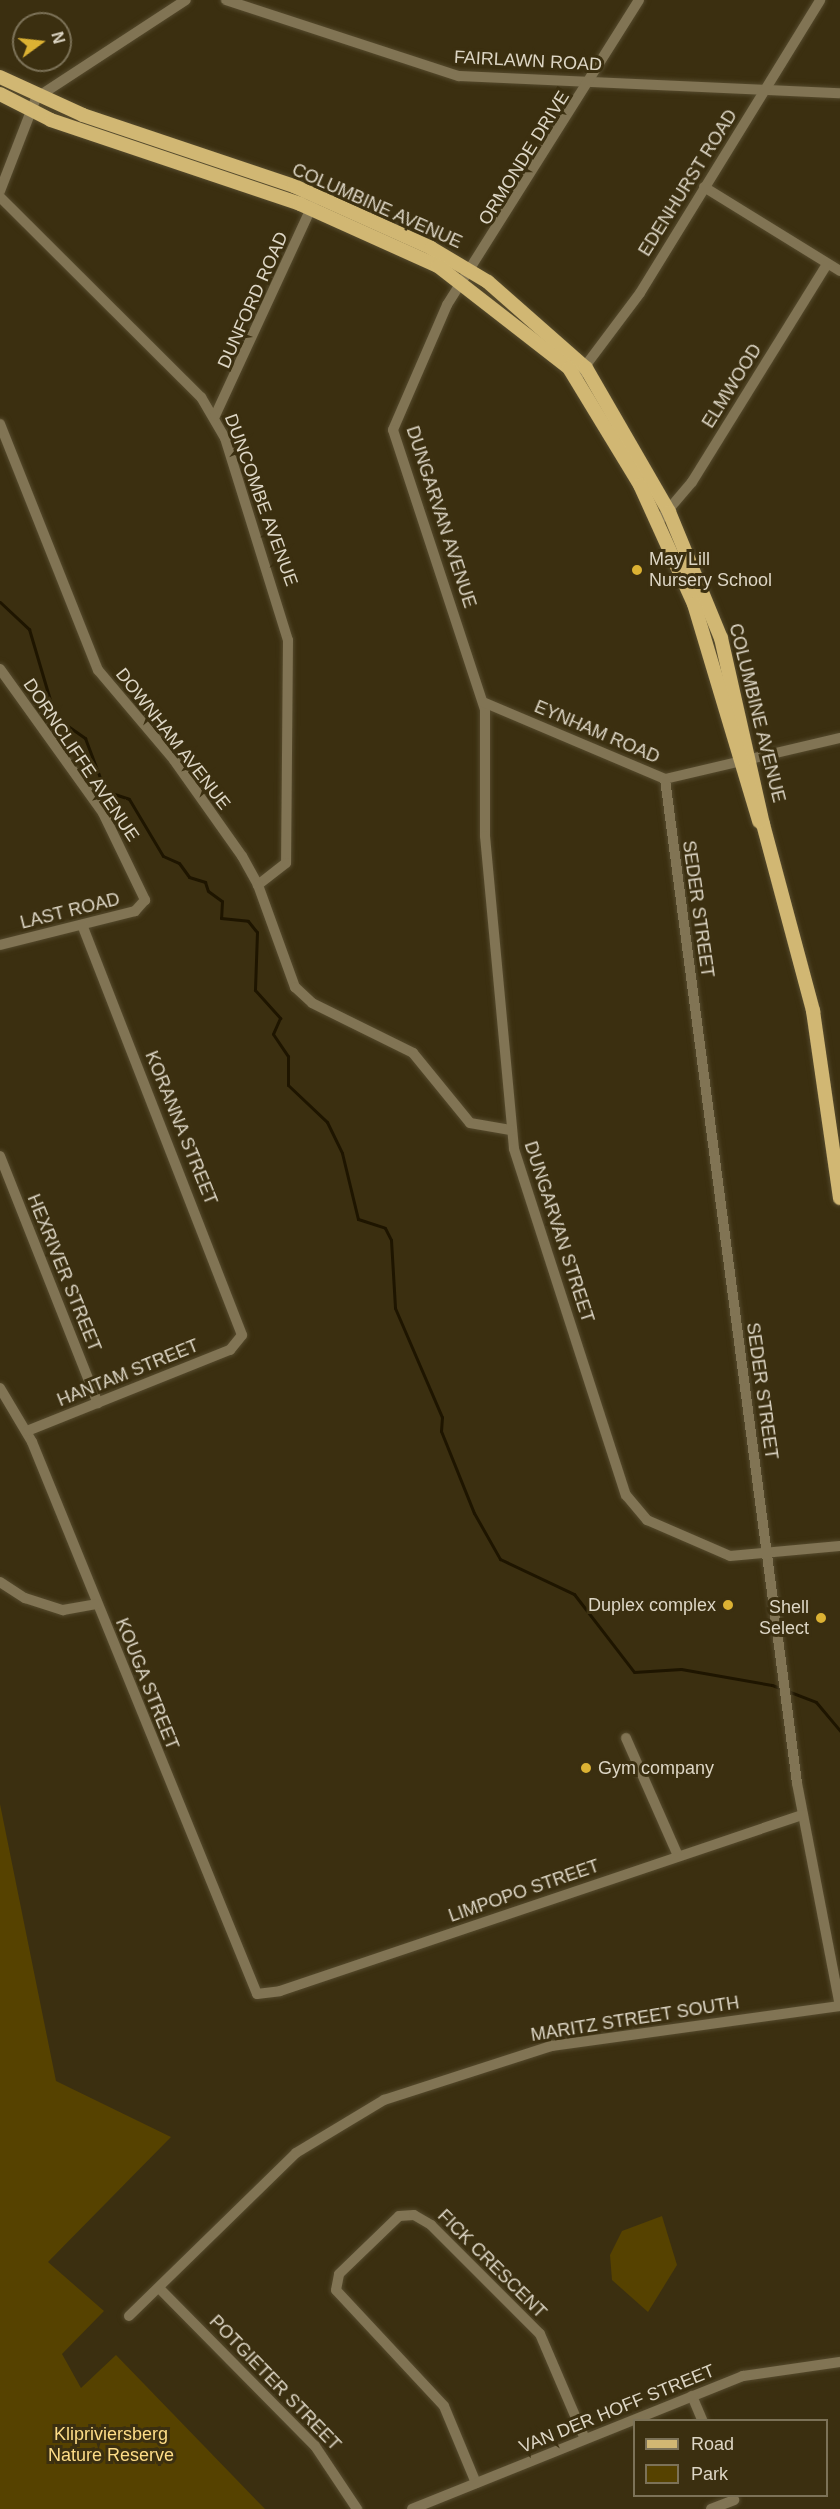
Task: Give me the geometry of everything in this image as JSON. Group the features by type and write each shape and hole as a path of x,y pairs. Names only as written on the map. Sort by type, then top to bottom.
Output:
{"main road":[{"name":"COLUMBINE AVENUE","path":"0,77 36,98 178,155"},
{"name":"COLUMBINE AVENUE","path":"0,94 29,110 178,155 314,202 472,270 581,372 669,512 715,640 745,762 813,1011 840,1198"},
{"name":"COLUMBINE AVENUE","path":"314,202 463,282 581,372 715,640"}],"street":[{"path":"0,191 29,110 36,98 186,0"},
{"name":"FAIRLAWN ROAD","path":"226,0 446,74 840,93"},
{"name":"ORMONDE DRIVE","path":"463,282 591,81 639,0"},
{"name":"EDENHURST ROAD","path":"581,372 640,293 820,0"},
{"path":"704,187 840,272"},
{"name":"DUNCOMBE AVENUE","path":"0,197 215,416 288,640 286,863 258,885"},
{"name":"DUNFORD ROAD","path":"215,416 314,202"},
{"name":"ELMWOOD","path":"658,522 669,512 827,264"},
{"name":"DUNGARVAN AVENUE","path":"463,282 438,322 393,430 483,702"},
{"name":"DOWNHAM AVENUE","path":"0,423 98,670 190,782 258,885 288,975 303,996 413,1053 470,1123 510,1130"},
{"name":"DORNCLIFFE AVENUE","path":"0,669 114,831 144,903"},
{"name":"EYNHAM ROAD","path":"483,702 664,779 745,762 840,738"},
{"name":"DUNGARVAN STREET","path":"483,702 485,836 510,1130 632,1508 647,1520 722,1554 767,1556 840,1546"},
{"name":"SEDER STREET","path":"664,779 802,1815 840,2006"},
{"name":"LAST ROAD","path":"0,945 135,911 144,903"},
{"name":"KORANNA STREET","path":"82,925 241,1324 239,1344"},
{"name":"HEXRIVER STREET","path":"0,1156 98,1403"},
{"name":"HANTAM STREET","path":"27,1431 239,1344"},
{"name":"KOUGA STREET","path":"0,1388 27,1431 257,1994"},
{"path":"0,1582 53,1608 77,1610 97,1604"},
{"path":"626,1738 678,1856"},
{"name":"LIMPOPO STREET","path":"257,1994 280,1992 802,1815"},
{"name":"MARITZ STREET SOUTH","path":"129,2316 296,2153 334,2125 400,2093 551,2046 840,2006"},
{"name":"FICK CRESCENT","path":"476,2483 444,2406 336,2290 339,2274 399,2216 414,2215 431,2225 540,2334 585,2439"},
{"name":"POTGIETER STREET","path":"159,2288 304,2433 357,2509"},
{"name":"VAN DER HOFF STREET","path":"635,2419 751,2374 840,2362"},
{"path":"692,2396 701,2419"},
{"name":"VAN DER HOFF STREET","path":"412,2509 633,2420"},
{"path":"711,2509 735,2501"}],"green space":[{"name":"Klipriviersberg Nature Reserve","path":"0,1804 56,2081 171,2137 48,2262 104,2311 62,2354 81,2388 116,2355 265,2509 0,2509"},
{"path":"662,2216 677,2265 648,2312 612,2280 610,2255 622,2231"}],"waterway":[{"path":"0,602 29,629 55,717 85,738 105,791 129,799 163,856 179,863 189,877 205,882 208,891 222,901 221,918 248,921 257,932 255,990 280,1018 273,1034 288,1056 288,1085 327,1122 342,1153 358,1219 385,1228 391,1240 395,1308 442,1417 441,1431 474,1513 500,1559 574,1594 634,1672 681,1669 772,1685 816,1702 840,1731"}],"place":[{"name":"May Lill Nursery School","path":"637,570"},
{"name":"Duplex complex","path":"728,1605"},
{"name":"Shell Select","path":"821,1618"},
{"name":"Gym company","path":"586,1768"}]}
